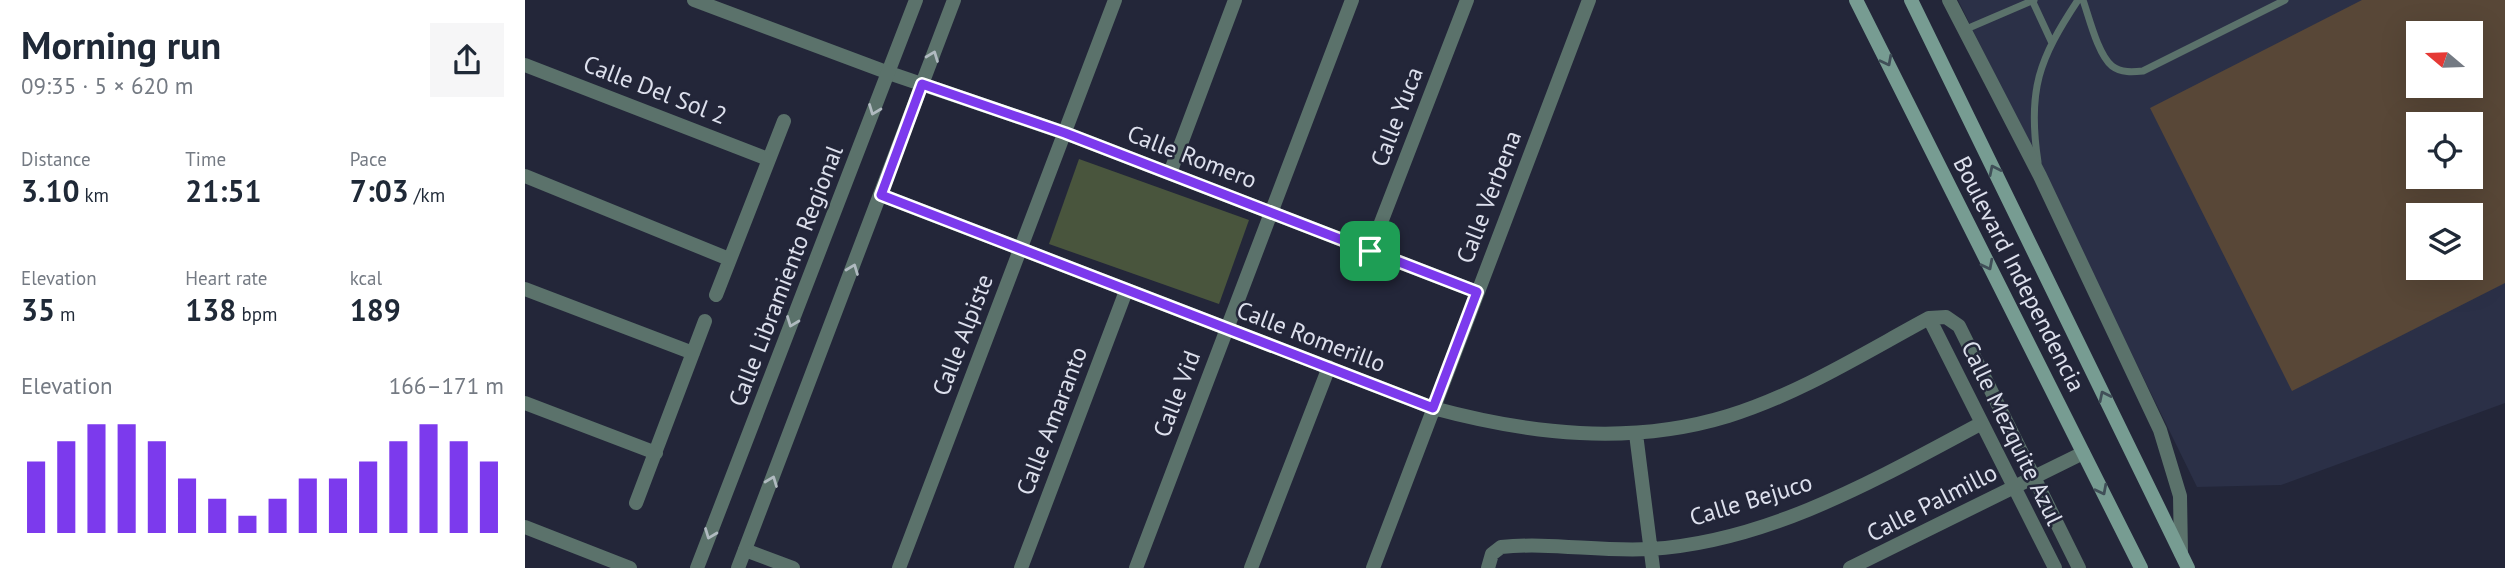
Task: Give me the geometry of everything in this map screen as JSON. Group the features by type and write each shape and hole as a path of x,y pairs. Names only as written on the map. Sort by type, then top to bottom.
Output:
{"main road":[{"name":"Boulevard Independencia","path":"1856,0 2141,568"},
{"name":"Boulevard Independencia","path":"1911,0 2188,568"}],"street":[{"name":"Calle Romero","path":"694,0 889,73 1065,133 1477,292"},
{"name":"Calle Libramiento Regional","path":"697,568 916,0"},
{"path":"739,568 954,0"},
{"name":"Calle Alpiste","path":"899,568 1115,0"},
{"path":"1170,173 1235,0"},
{"name":"Calle Vid","path":"1136,568 1352,0"},
{"name":"Calle Yuca","path":"1370,251 1467,0"},
{"name":"Calle Verbena","path":"1373,568 1589,0"},
{"path":"1949,0 2040,176 2160,430 2180,496 2181,553"},
{"name":"Calle Del Sol 2","path":"525,65 768,159"},
{"path":"716,295 784,121"},
{"path":"525,176 729,259"},
{"name":"Calle Romerillo","path":"881,195 1433,408 1477,420 1568,434 1636,434 1729,416 1779,397 1930,318"},
{"path":"525,289 693,354"},
{"name":"Calle Amaranto","path":"1021,568 1126,291"},
{"path":"1930,318 1946,317 1959,326 2079,568"},
{"name":"Calle Mezquite Azul","path":"1930,318 2055,568"},
{"path":"636,503 705,321"},
{"path":"1251,568 1329,367"},
{"path":"525,403 656,453"},
{"name":"Calle Bejuco","path":"1488,568 1492,554 1501,547 1650,549 1727,537 1811,508 1913,460 1982,423"},
{"path":"1636,434 1653,568"},
{"name":"Calle Palmillo","path":"1859,567 2013,486 2083,453"},
{"path":"525,527 630,568"},
{"path":"745,550 793,568"}],"lane":[{"path":"1964,30 2032,0 2052,43"},
{"path":"2081,0 2104,56 2112,66 2130,72 2143,71 2285,0"},
{"path":"2040,176 2033,104 2040,67 2052,43 2081,0"}],"shaded area":[{"path":"1958,0 2505,0 2505,403 2281,485 2197,487"}],"green space":[{"path":"1079,159 1249,220 1219,304 1049,244"}],"building":[{"path":"2362,0 2505,0 2505,283 2292,391 2150,108"}],"route":[{"path":"922,84 1065,133 1370,251 1477,292 1433,408 881,195 922,84"}]}
